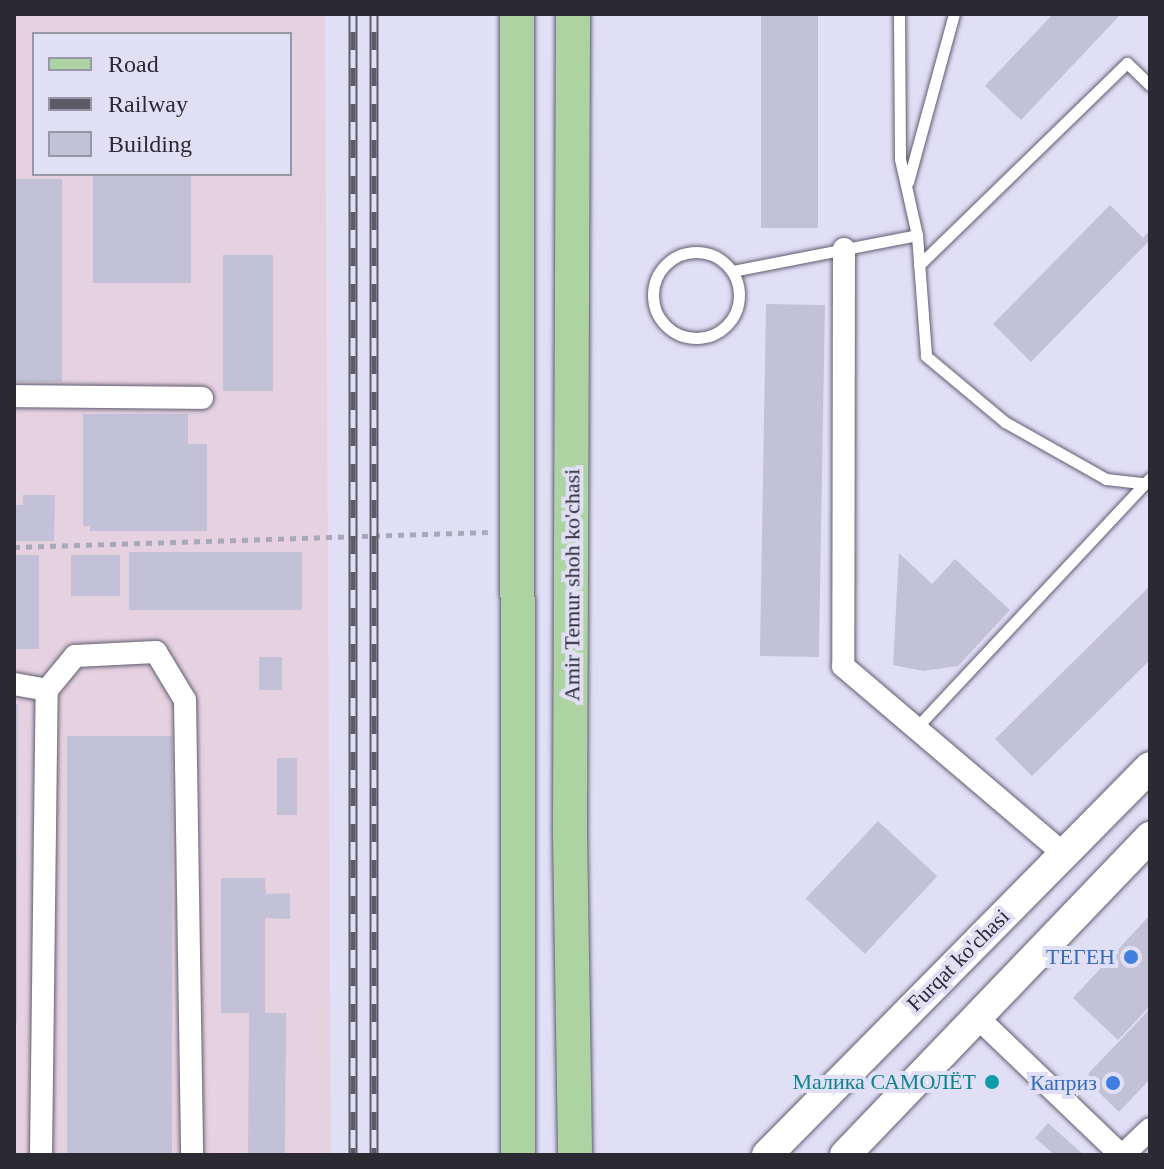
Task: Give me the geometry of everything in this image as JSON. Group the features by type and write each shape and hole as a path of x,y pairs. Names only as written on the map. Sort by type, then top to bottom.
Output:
{"main road":[{"path":"517,14 518,1155"},
{"name":"Amir Temur shoh ko'chasi","path":"573,14 570,832 581,1153"},
{"name":"Furqat ko'chasi","path":"767,1155 924,992 1150,767"},
{"path":"845,1155 1150,837"}],"street":[{"path":"844,249 843,666 1065,855"},
{"path":"14,396 202,398"},
{"path":"41,1155 47,690 75,656 156,652 185,700 192,1155"},
{"path":"14,684 47,690"},
{"path":"976,1016 1122,1155 1150,1129"}],"lane":[{"path":"899,14 900,159 917,235 926,356 1005,422 1106,479 1149,481"},
{"path":"906,186 954,14"},
{"path":"919,265 1127,63 1150,85"},
{"path":"732,271 739,299 727,326 700,339 685,338 662,323 652,297 654,283 669,260 681,254 709,253 732,271 917,235"},
{"path":"916,728 1149,481"}],"path":[{"path":"14,547 517,531"}],"shaded area":[{"path":"14,14 325,14 331,1155 14,1155"}],"building":[{"path":"761,14 818,14 818,228 761,228"},
{"path":"1053,14 1121,14 1021,120 985,86"},
{"path":"93,176 191,176 191,283 93,283"},
{"path":"15,179 62,179 62,382 15,382"},
{"path":"1110,205 1143,238 1150,230 1150,244 1148,242 1031,362 993,324"},
{"path":"223,255 273,255 273,391 223,391"},
{"path":"766,304 825,305 819,657 760,656"},
{"path":"83,414 188,414 188,444 207,444 207,531 90,531 90,526 83,526"},
{"path":"23,495 55,495 54,541 14,541 14,505 23,505"},
{"path":"129,552 302,552 302,610 129,610"},
{"path":"899,553 932,584 955,559 1010,610 958,666 923,671 893,665"},
{"path":"14,555 39,555 39,649 14,649"},
{"path":"71,555 120,555 120,596 71,596"},
{"path":"1150,586 1150,660 1032,776 995,739"},
{"path":"259,657 282,657 282,690 259,690"},
{"path":"14,704 18,704 17,1023 14,1023"},
{"path":"67,736 172,736 172,1155 67,1155"},
{"path":"277,758 297,758 297,815 277,815"},
{"path":"878,821 937,876 865,954 806,899"},
{"path":"221,878 265,878 266,894 290,893 290,919 265,918 265,1013 286,1013 285,1155 248,1155 249,1013 221,1013"},
{"name":"ТЕГЕН","path":"1150,915 1150,1006 1118,1040 1073,998"},
{"path":"1150,1009 1150,1079 1119,1112 1084,1078"},
{"path":"1048,1123 1084,1155 1055,1155 1035,1138"}],"railway":[{"path":"353,14 353,1155"},
{"path":"374,14 374,1155"}],"place":[{"name":"ТЕГЕН","path":"1131,957"},
{"name":"Малика САМОЛЁТ","path":"992,1082"},
{"name":"Каприз","path":"1113,1083"}]}
